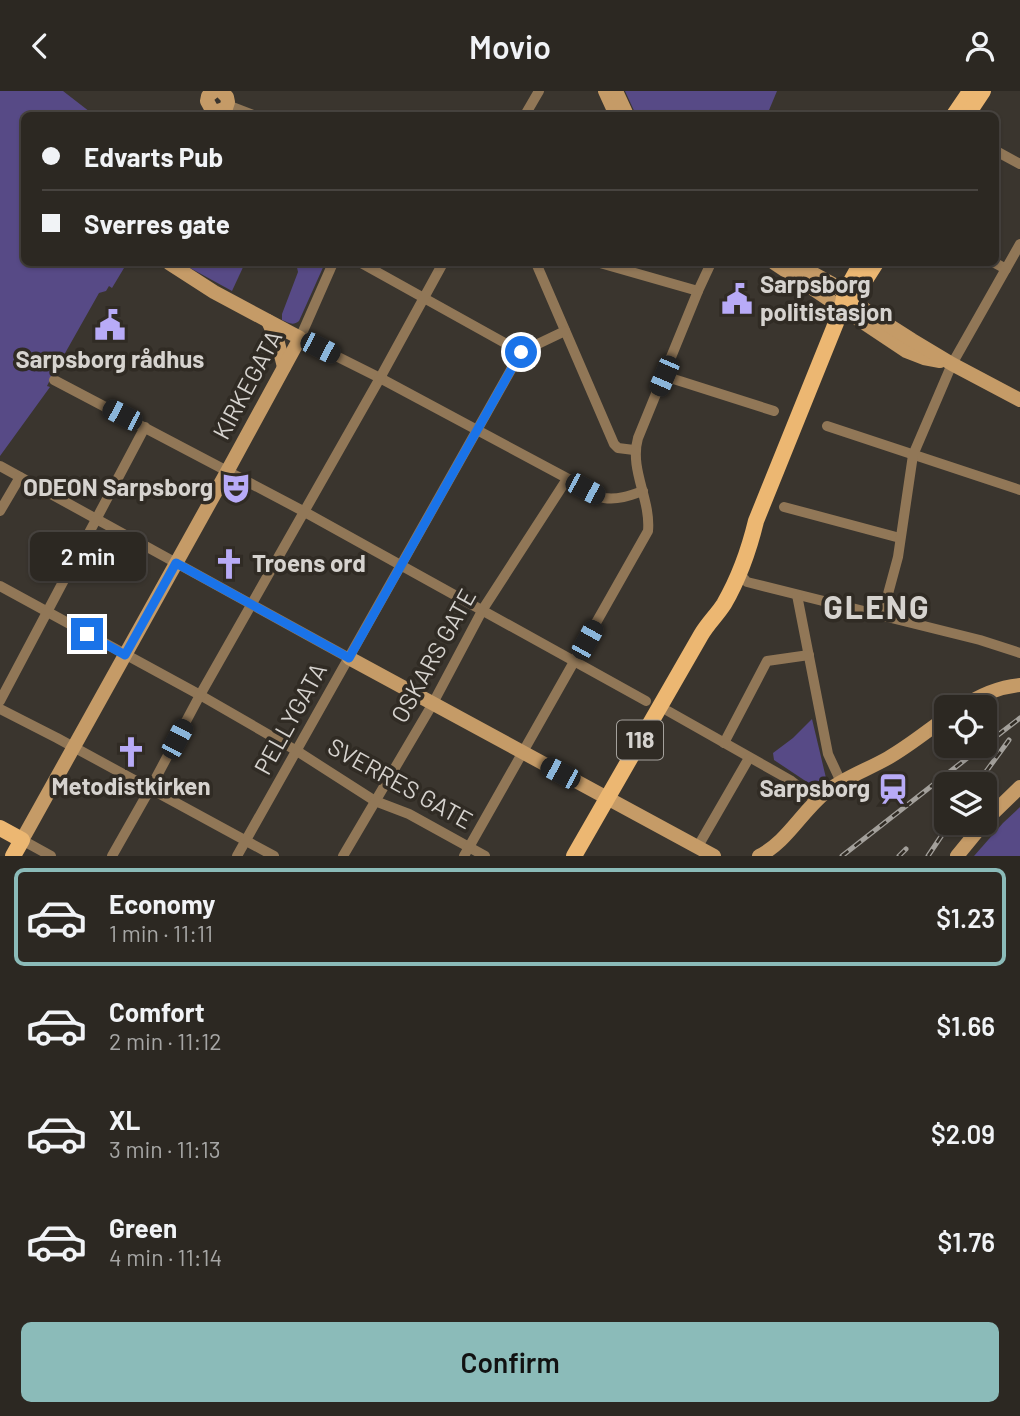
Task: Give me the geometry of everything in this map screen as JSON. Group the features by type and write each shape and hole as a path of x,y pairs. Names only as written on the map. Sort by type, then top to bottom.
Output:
{"main road":[{"path":"956,112 970,91"},
{"path":"969,112 983,91"},
{"name":"118","path":"574,856 707,624 742,576 756,521 860,266"},
{"name":"118","path":"846,299 874,266"},
{"name":"118","path":"707,624 711,609 756,521"},
{"path":"0,828 22,840"},
{"name":"KIRKEGATA","path":"13,856 22,840"}],"street":[{"path":"527,112 539,91"},
{"path":"604,91 614,112"},
{"path":"616,91 626,112"},
{"path":"216,101 245,112"},
{"path":"999,153 1020,164"},
{"path":"882,616 898,557 913,455 952,363 1020,244"},
{"path":"999,265 1006,269"},
{"path":"174,266 214,292 604,498 623,498 643,491"},
{"name":"KIRKEGATA","path":"22,840 300,338 332,266"},
{"path":"366,266 521,352 565,331"},
{"path":"112,856 441,266"},
{"path":"537,266 614,444 618,448 635,450"},
{"path":"610,266 698,291"},
{"path":"467,852 648,531 648,514 635,450 710,266"},
{"path":"780,266 846,299"},
{"path":"798,266 846,299 906,351 924,358 952,363 1020,400"},
{"path":"268,321 278,343 284,367"},
{"name":"PELLYGATA","path":"237,856 521,352"},
{"path":"664,376 774,411"},
{"path":"54,380 228,470 646,701"},
{"path":"827,426 1020,489"},
{"path":"0,701 145,427"},
{"path":"0,465 432,705 714,856"},
{"path":"0,511 20,477"},
{"name":"OSKARS GATE","path":"343,856 432,705 483,609 567,479"},
{"path":"783,507 900,538"},
{"path":"742,576 797,595 981,640 1020,653"},
{"name":"SVERRES GATE","path":"0,586 200,695 297,751 375,801 409,814 467,852 485,856"},
{"path":"797,595 828,754 841,782"},
{"path":"724,743 767,661 809,655"},
{"path":"983,695 1020,684"},
{"path":"0,709 274,856"},
{"path":"668,712 790,780 816,800"},
{"path":"759,856 777,844 816,800 841,782 889,757 934,726"},
{"path":"697,848 749,758"},
{"path":"997,810 1020,787"},
{"path":"957,856 974,835"},
{"path":"22,840 51,856"}],"shaded area":[{"path":"0,91 63,91 90,112 21,112 21,266 125,266 112,288 109,286 106,291 99,293 51,378 47,386 50,387 0,456"},
{"path":"625,91 777,91 768,112 635,112"},
{"path":"186,266 244,266 232,291"},
{"path":"297,266 324,266 299,321 293,324 282,320 282,314 298,272"},
{"path":"812,719 826,778 821,785 813,786 774,760 773,753"},
{"path":"1020,807 1020,856 974,856 992,835 997,835 997,830"}],"railway":[{"path":"997,736 1020,718"},
{"path":"986,772 1009,740"},
{"path":"842,856 967,758"},
{"path":"928,856 942,835"},
{"path":"899,856 906,849"}],"place":[{"name":"Sarpsborg politistasjon","path":"737,299"},
{"name":"Sarpsborg rådhus","path":"110,325"},
{"name":"ODEON Sarpsborg","path":"236,488"},
{"name":"Troens ord","path":"229,564"},
{"name":"Metodistkirken","path":"131,752"},
{"name":"Sarpsborg","path":"893,789"}],"district":[{"name":"GLENG","path":"877,608"}],"route":[{"path":"87,634 125,655 176,563 349,658 521,352"}]}
